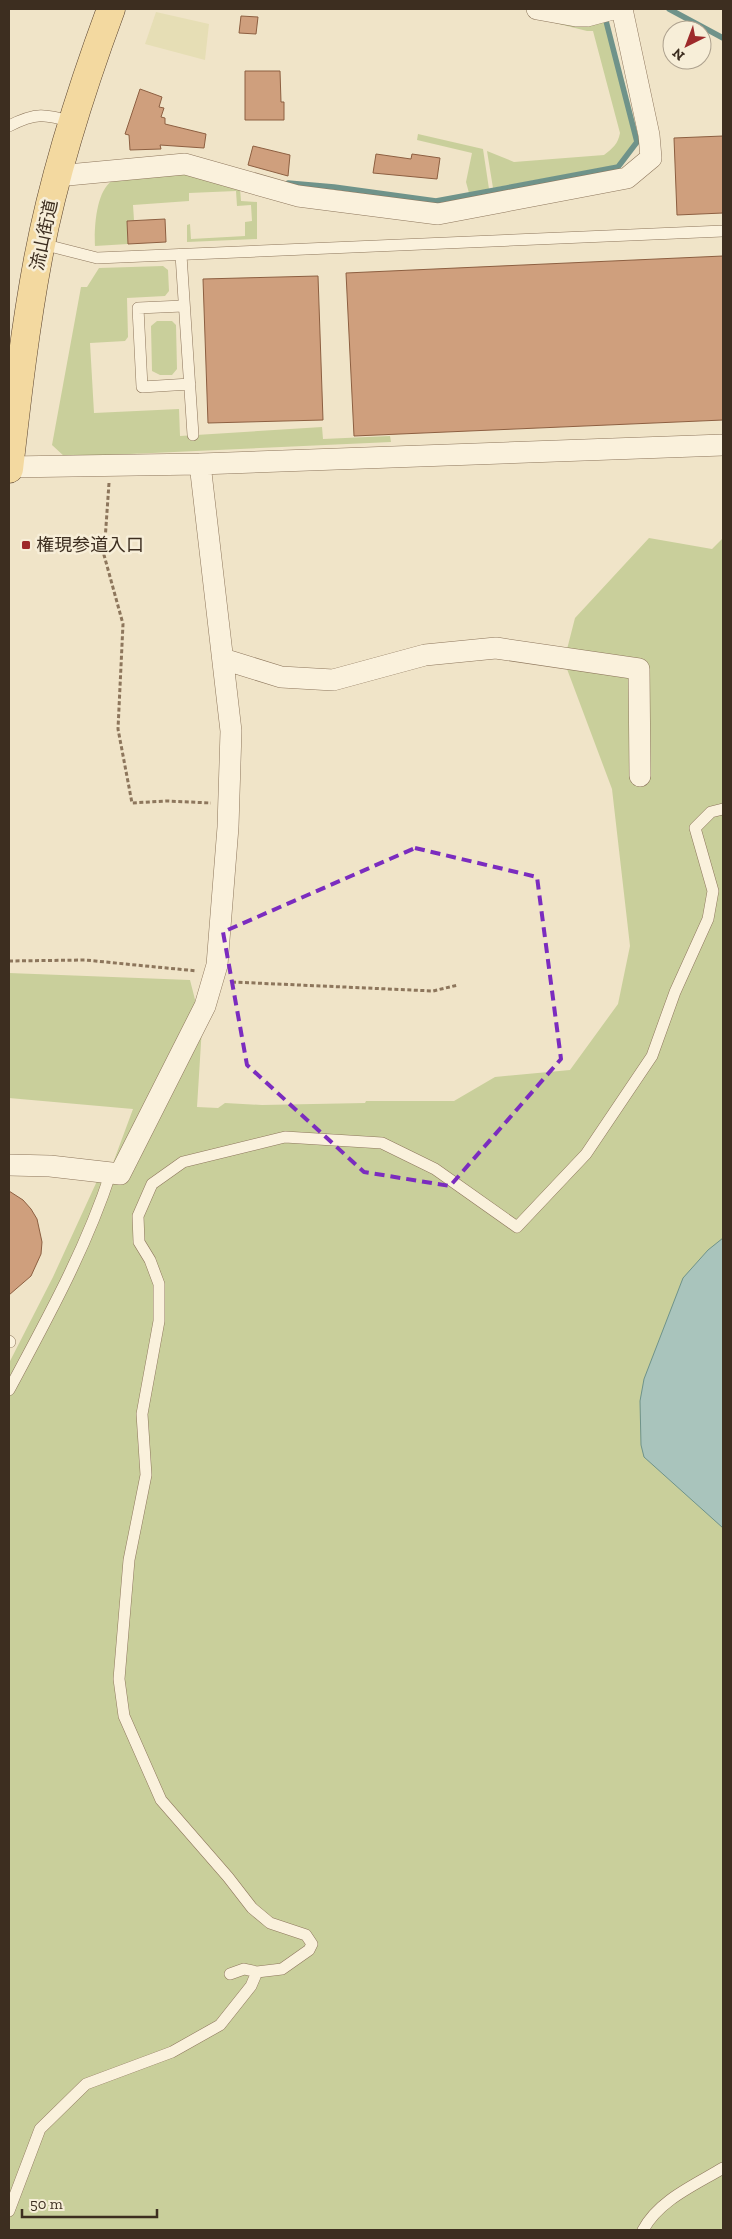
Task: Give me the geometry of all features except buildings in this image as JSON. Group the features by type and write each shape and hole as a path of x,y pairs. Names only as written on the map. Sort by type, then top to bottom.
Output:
{"main road":[{"name":"流山街道","path":"9,468 25,336 57,176 111,9"}],"street":[{"path":"537,9 576,16 587,16 613,9"},
{"path":"57,176 185,164 298,196 438,214 627,178 651,158 649,136 622,9"},
{"path":"9,468 200,464 723,445"},
{"path":"9,1165 50,1166 120,1174 205,1006 213,977 229,804 231,731 200,464"},
{"path":"223,659 280,677 333,680 425,655 496,648 639,669 640,776"}],"lane":[{"path":"9,126 26,117 48,115 73,122"},
{"path":"42,244 97,258 723,231"},
{"path":"181,255 193,435"},
{"path":"183,306 138,308 142,387 190,384"},
{"path":"230,1974 244,1969 257,1972 282,1969 310,1950 312,1944 306,1935 270,1923 252,1908 228,1877 161,1800 124,1716 119,1679 129,1560 146,1476 142,1414 159,1321 159,1284 150,1260 139,1242 138,1216 152,1184 183,1162 285,1137 382,1143 435,1169 517,1227 586,1154 652,1056 675,992 708,919 713,891 695,828 711,812 723,809"},
{"path":"9,1390 62,1291 97,1214 111,1172"},
{"path":"9,2211 40,2129 86,2084 172,2052 220,2025 251,1986 257,1972"},
{"path":"643,2230 647,2222 669,2199 723,2168"}],"path":[{"path":"111,466 104,555 123,624 118,729 132,803 167,801 229,804"},
{"path":"9,961 85,960 213,977 433,991 458,985"}],"highlighted area":[{"path":"415,848 537,877 561,1059 450,1186 364,1172 247,1065 223,932"}],"shaded area":[{"path":"156,12 209,24 205,60 145,44"}],"green space":[{"path":"603,18 636,141 617,165 493,188 487,151 514,162 604,155 616,143 620,133 593,31 547,21"},
{"path":"418,134 483,149 489,189 469,193 466,182 472,153 417,140"},
{"path":"185,171 240,188 241,201 257,202 257,239 187,242 187,225 190,224 191,239 245,236 245,222 252,221 251,205 237,206 236,191 189,193 189,201 133,205 134,220 127,221 128,244 95,246 99,201 102,193 112,181"},
{"path":"163,266 168,270 169,291 165,296 127,298 128,337 125,341 90,343 94,413 179,409 180,436 322,427 323,439 390,436 391,442 65,457 52,445 81,287 87,287 99,268"},
{"path":"157,321 172,321 176,325 177,369 172,375 160,375 152,371 151,326"},
{"path":"649,538 712,549 723,538 723,2230 9,2230 9,1363 53,1277 97,1181 106,1182 133,1109 9,1098 9,973 190,980 202,1027 197,1107 218,1108 225,1103 262,1105 365,1103 366,1101 454,1101 495,1077 570,1070 618,1004 630,946 612,789 564,661 575,618"}],"water":[{"path":"723,1238 723,1528 644,1457 641,1445 640,1401 644,1379 683,1278 708,1250"}],"waterway":[{"path":"669,9 723,38"},
{"path":"288,183 334,187 436,201 618,167 637,142 605,17"}],"place":[{"name":"権現参道入口","path":"26,545"}]}
